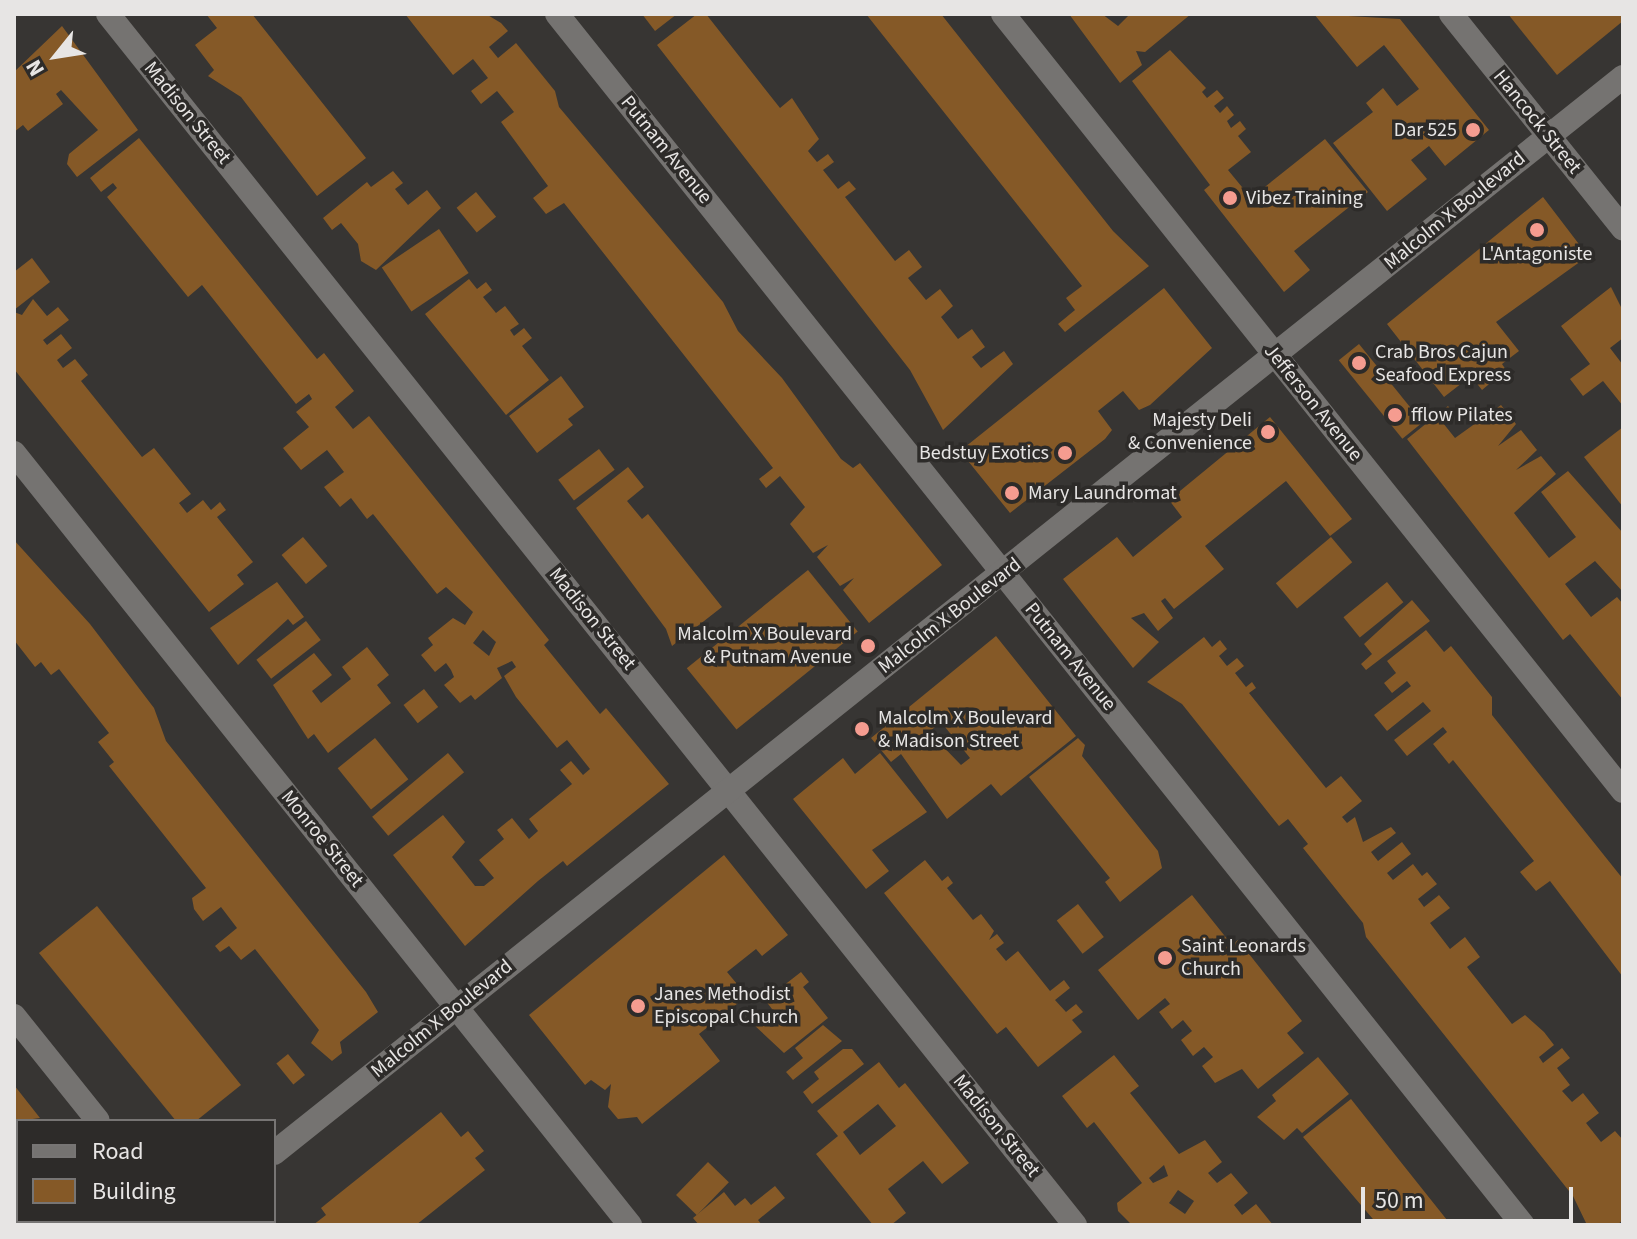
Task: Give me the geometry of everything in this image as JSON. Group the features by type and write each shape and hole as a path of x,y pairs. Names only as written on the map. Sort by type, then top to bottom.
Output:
{"street":[{"name":"Madison Street","path":"108,14 1075,1225"},
{"name":"Putnam Avenue","path":"557,14 1523,1225"},
{"name":"Jefferson Avenue","path":"1003,14 1623,791"},
{"name":"Hancock Street","path":"1451,14 1623,229"},
{"name":"Malcolm X Boulevard","path":"276,1151 1004,574 1274,354 1623,77"},
{"name":"Monroe Street","path":"14,453 630,1225"},
{"path":"14,1016 96,1119"}],"building":[{"path":"206,14 252,14 366,158 317,196 241,97 208,76 214,70 195,45 217,28"},
{"path":"405,14 486,14 501,23 508,31 489,47 498,58 516,43 555,91 559,107 723,302 738,331 782,378 841,459 853,468 860,463 942,565 869,623 843,590 854,578 840,586 817,557 828,545 813,553 790,524 805,507 780,476 766,488 759,479 773,468 564,203 546,214 533,198 548,186 501,122 514,112 497,91 481,104 471,91 488,78 473,59 453,75"},
{"path":"642,14 677,14 655,31"},
{"path":"697,14 706,14 780,108 792,98 819,139 808,151 817,162 828,154 834,162 823,170 838,189 849,181 856,189 845,197 895,261 909,250 922,267 908,278 926,300 940,289 953,306 941,317 958,339 972,329 985,347 972,357 981,368 1004,351 1013,364 943,430 910,370 657,45"},
{"path":"866,14 941,14 1113,231 1149,266 1065,332 1058,324 1075,310 1066,298 1082,286"},
{"path":"1069,14 1102,14 1118,26 1130,14 1191,14 1145,52 1136,51 1142,65 1120,83"},
{"path":"1314,14 1400,19 1489,130 1445,166 1429,146 1411,160 1427,179 1387,211 1333,143 1373,112 1366,103 1383,88 1397,106 1419,89 1384,45 1357,67"},
{"path":"1508,14 1623,14 1623,21 1557,75"},
{"path":"62,26 138,130 77,177 67,164 69,154 98,130 61,90 56,94 63,104 28,131 23,125 14,132 14,72"},
{"path":"1170,50 1206,88 1202,92 1207,98 1217,90 1224,98 1214,106 1220,113 1227,106 1234,115 1227,121 1231,128 1240,121 1246,129 1238,136 1251,152 1228,170 1251,198 1325,139 1368,192 1294,251 1310,270 1284,292 1204,190 1210,185 1132,81"},
{"path":"139,138 317,359 324,353 354,391 335,407 353,429 369,416 549,640 544,645 600,714 606,708 669,784 567,866 563,861 465,946 393,855 443,815 465,842 452,857 475,886 484,886 494,878 479,860 504,839 497,830 512,818 529,839 538,831 529,819 572,784 560,770 571,761 583,775 590,769 567,740 557,748 516,697 504,676 516,667 512,661 497,668 502,678 475,700 471,695 460,703 444,685 454,677 446,663 435,672 421,655 433,645 428,638 453,618 465,625 473,612 446,587 437,594 373,514 367,519 351,498 340,507 324,487 344,472 327,450 301,470 283,448 309,427 296,412 312,399 309,394 296,404 202,285 188,297 107,197 117,188 113,183 101,192 90,178","holes":["483,630 496,642 489,656 473,643"]},
{"path":"393,171 403,183 395,189 408,205 427,190 441,208 376,270 361,261 358,244 341,223 332,230 323,218 367,182 371,187"},
{"path":"476,192 496,217 477,233 457,208"},
{"path":"1543,197 1588,256 1496,322 1519,351 1502,364 1506,370 1482,390 1471,376 1444,397 1387,324"},
{"path":"439,229 469,273 411,312 382,268"},
{"path":"32,258 50,282 14,310 14,272"},
{"path":"469,279 477,289 486,282 492,290 483,297 496,313 505,306 519,324 510,330 514,336 524,328 532,338 522,346 549,380 506,415 425,314"},
{"path":"1611,287 1623,311 1623,338 1610,348 1623,365 1623,406 1603,381 1583,396 1570,379 1590,364 1561,326"},
{"path":"1164,288 1212,348 1150,405 1139,410 1123,391 1098,411 1112,430 1105,439 1010,513 960,451"},
{"path":"33,299 47,316 58,307 69,320 43,340 47,345 61,334 72,348 57,360 63,368 75,359 88,375 81,381 142,457 154,448 191,494 179,503 187,513 203,500 211,510 220,502 226,510 217,517 253,562 237,575 244,584 209,612 14,369 14,312 22,315"},
{"path":"1359,344 1423,422 1402,439 1339,360"},
{"path":"561,376 584,407 568,419 573,425 537,453 509,416"},
{"path":"1501,405 1516,424 1498,446 1521,430 1537,450 1516,470 1541,456 1556,474 1514,513 1549,558 1576,537 1541,492 1568,471 1623,533 1623,592 1595,561 1565,584 1591,617 1617,597 1623,604 1623,700 1570,634 1563,640 1407,439 1448,406 1454,414 1443,423 1455,438"},
{"path":"1270,417 1352,519 1330,536 1286,481 1205,546 1224,569 1174,609 1165,598 1161,601 1173,618 1158,631 1144,613 1131,618 1159,642 1133,668 1063,579 1117,537 1133,557 1182,517 1169,500"},
{"path":"1623,427 1623,507 1584,457"},
{"path":"599,449 615,470 574,500 558,480"},
{"path":"628,467 644,487 627,501 642,519 648,514 722,607 672,646 666,629 576,508"},
{"path":"303,537 327,566 306,584 282,555"},
{"path":"1331,537 1352,562 1297,609 1276,583"},
{"path":"14,540 90,624 154,708 166,741 366,992 378,1012 340,1042 342,1053 332,1061 311,1043 319,1030 255,949 241,960 229,946 220,952 215,946 237,928 221,907 203,921 194,909 192,898 206,888 109,766 114,762 98,742 109,733 59,669 51,675 41,662 35,667 14,640"},
{"path":"808,570 858,631 736,730 687,668"},
{"path":"277,582 304,617 293,625 288,619 238,665 210,628"},
{"path":"1387,582 1403,602 1360,637 1343,617"},
{"path":"1412,600 1430,621 1366,670 1361,664 1372,654 1364,644"},
{"path":"306,621 321,640 271,679 256,660"},
{"path":"1426,630 1444,652 1451,646 1492,697 1492,715 1623,879 1623,977 1550,881 1536,891 1520,872 1534,861 1453,760 1449,764 1433,744 1447,732 1443,727 1407,756 1394,740 1431,711 1423,702 1387,731 1374,715 1411,686 1407,681 1392,693 1384,683 1396,673 1387,661"},
{"path":"996,636 1076,736 1001,796 991,784 947,819 901,754 891,762 871,738","holes":["941,722 970,758 961,765 929,732"]},
{"path":"1204,637 1212,647 1220,640 1227,649 1219,656 1227,666 1237,658 1244,666 1235,673 1246,687 1252,682 1256,688 1249,693 1326,788 1341,776 1362,801 1342,817 1347,823 1355,817 1363,842 1391,827 1396,833 1371,852 1378,861 1402,842 1411,854 1387,873 1393,880 1413,864 1422,876 1427,872 1437,884 1418,899 1424,907 1439,895 1450,908 1430,923 1450,949 1465,937 1480,957 1467,967 1512,1024 1525,1015 1544,1032 1554,1045 1539,1057 1543,1063 1562,1048 1570,1058 1557,1068 1570,1085 1562,1091 1572,1102 1583,1093 1599,1113 1586,1123 1601,1142 1615,1131 1623,1140 1623,1220 1617,1225 1587,1225 1573,1196 1366,937 1363,923 1303,848 1308,844 1288,819 1279,826 1182,704 1147,682"},
{"path":"367,647 389,675 377,685 391,703 328,753 314,734 308,739 273,685 314,653 332,675 312,691 321,703 351,679 342,667"},
{"path":"424,689 438,707 418,723 404,705"},
{"path":"375,738 408,779 371,809 338,768"},
{"path":"1078,738 1085,745 1082,756 1158,851 1162,868 1120,902 1105,882 1110,878 1029,777"},
{"path":"448,753 464,772 388,836 372,817"},
{"path":"880,753 927,812 872,850 889,871 866,889 793,799 843,758 855,774"},
{"name":"Janes Methodist Episcopal Church","path":"724,855 788,935 762,956 756,949 727,972 747,996 699,1034 720,1061 642,1124 637,1117 618,1119 608,1107 611,1084 605,1090 591,1080 585,1085 529,1015"},
{"path":"925,860 942,881 948,876 953,883 947,888 973,920 981,914 994,931 989,940 997,934 1004,943 996,949 1006,961 1018,951 1050,991 1064,980 1070,988 1055,1000 1066,1012 1076,1004 1083,1012 1072,1020 1082,1032 1038,1067 1006,1027 997,1034 884,893"},
{"path":"1192,895 1232,945 1238,940 1302,1021 1287,1033 1304,1053 1258,1089 1242,1069 1215,1083 1202,1066 1213,1057 1204,1047 1193,1056 1181,1040 1192,1031 1183,1020 1172,1029 1159,1012 1170,1004 1165,998 1138,1020 1098,970"},
{"path":"1078,904 1104,937 1083,954 1057,921"},
{"path":"97,906 241,1085 198,1119 174,1119 39,953"},
{"path":"801,972 809,982 803,987 828,1018 784,1053 753,1024 772,1009 765,1000"},
{"path":"823,1025 842,1041 793,1080 786,1072 803,1058 795,1048"},
{"path":"843,1049 852,1049 864,1064 812,1104 803,1092 819,1079 814,1072"},
{"path":"288,1054 305,1075 293,1084 276,1063"},
{"path":"1114,1055 1139,1086 1130,1093 1179,1154 1205,1140 1222,1162 1208,1173 1217,1183 1231,1173 1248,1193 1234,1205 1242,1215 1256,1204 1273,1225 1132,1225 1118,1211 1117,1203 1142,1183 1094,1122 1087,1128 1062,1096","holes":["1164,1165 1168,1176 1153,1183 1149,1178","1178,1190 1194,1201 1185,1214 1169,1203"]},
{"path":"1318,1057 1349,1094 1302,1133 1297,1128 1284,1140 1257,1117 1276,1101 1272,1095"},
{"path":"879,1062 899,1088 905,1083 969,1163 942,1184 923,1161 888,1189 906,1213 891,1225 873,1225 816,1154 838,1136 817,1111","holes":["878,1104 896,1126 860,1155 843,1132"]},
{"path":"14,1085 40,1118 16,1119 14,1139"},
{"path":"1351,1099 1451,1225 1378,1225 1303,1137"},
{"path":"441,1112 461,1137 468,1131 484,1151 475,1158 485,1170 416,1225 313,1225 326,1215 321,1208"},
{"path":"708,1162 729,1182 697,1215 676,1195"},
{"path":"775,1186 785,1198 758,1220 762,1225 699,1225 693,1218 724,1192 735,1206 745,1198 751,1205"},
{"path":"16,1223 68,1223 14,1225"}],"place":[{"name":"Dar 525","path":"1473,130"},
{"name":"Vibez Training","path":"1230,198"},
{"name":"L'Antagoniste","path":"1537,230"},
{"name":"Crab Bros Cajun Seafood Express","path":"1359,363"},
{"name":"fflow Pilates","path":"1395,415"},
{"name":"Majesty Deli & Convenience","path":"1268,432"},
{"name":"Bedstuy Exotics","path":"1065,453"},
{"name":"Mary Laundromat","path":"1012,493"},
{"name":"Malcolm X Boulevard & Putnam Avenue","path":"868,646"},
{"name":"Malcolm X Boulevard & Madison Street","path":"862,729"},
{"name":"Saint Leonards Church","path":"1165,958"},
{"name":"Janes Methodist Episcopal Church","path":"638,1006"}]}
